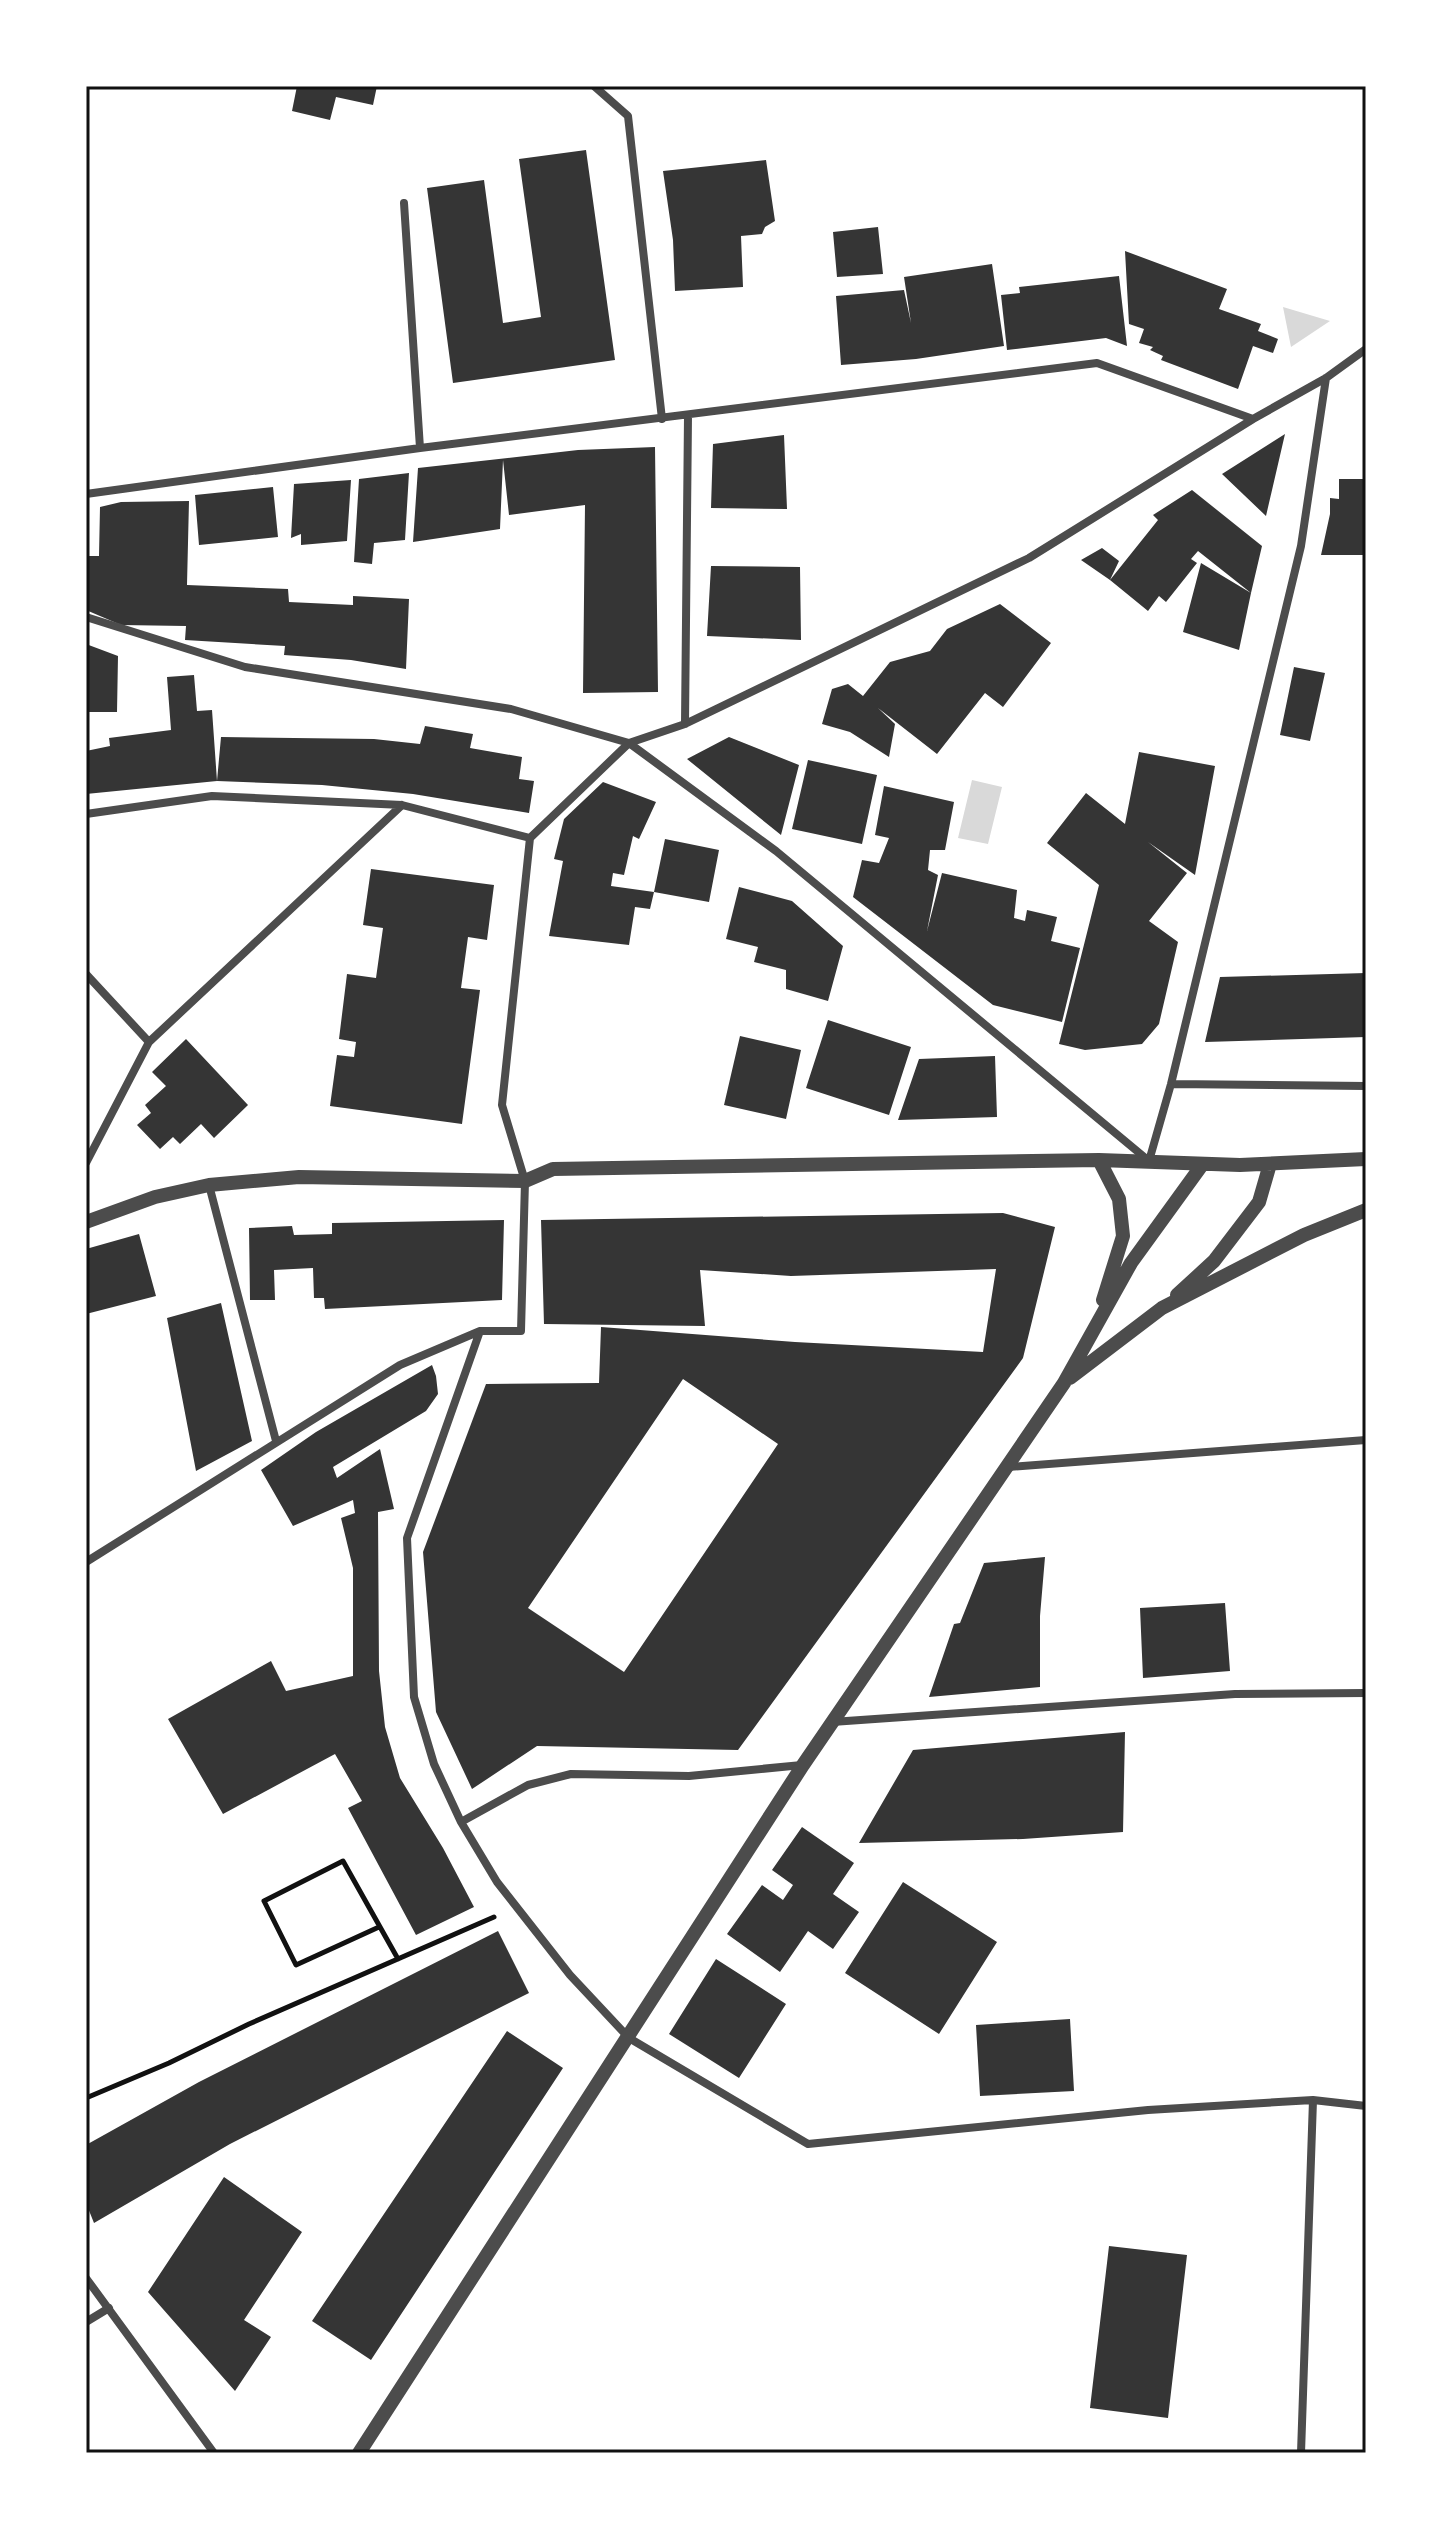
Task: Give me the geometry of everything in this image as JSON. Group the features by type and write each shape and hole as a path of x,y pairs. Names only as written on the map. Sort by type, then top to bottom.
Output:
{"street":[{"path":"594,86 628,116 662,419"},
{"path":"404,203 420,448"},
{"path":"86,1562 400,1365 480,1331 521,1331 525,1181 502,1105 530,838 629,743 685,724 1029,558 1253,419 1326,378 1366,349"},
{"path":"86,494 420,448 1097,363 1253,419"},
{"path":"1149,1161 1171,1084 1301,546 1326,378"},
{"path":"685,724 688,416"},
{"path":"86,617 245,667 511,709 629,743 776,851 1149,1161"},
{"path":"86,814 212,796 402,805 530,838"},
{"path":"86,1163 149,1042 402,805"},
{"path":"86,974 149,1042"},
{"path":"1171,1084 1366,1086"},
{"path":"86,1222 155,1197 209,1185 299,1177 525,1181 553,1169 1099,1160 1202,1165 1366,1159"},
{"path":"1095,1326 1123,1236 1119,1199 1099,1160"},
{"path":"1064,1383 1162,1308 1214,1261 1259,1202 1270,1164"},
{"path":"359,2453 803,1765 1064,1383 1131,1263 1202,1165"},
{"path":"209,1185 276,1441"},
{"path":"1162,1308 1304,1235 1366,1210"},
{"path":"480,1331 407,1538 414,1697 434,1764 461,1822 497,1882 570,1975 629,2038 808,2144 1148,2110 1313,2100 1366,2106"},
{"path":"1007,1467 1366,1440"},
{"path":"832,1722 1235,1694 1366,1693"},
{"path":"461,1822 528,1785 571,1774 689,1776 803,1765"},
{"path":"1301,2453 1313,2100"},
{"path":"86,2278 214,2453"},
{"path":"86,2322 109,2308"}],"path":[{"path":"379,1927 296,1965 264,1901 343,1861 398,1959"},
{"path":"86,2098 517,1907"}],"shaded area":[{"path":"1283,307 1330,321 1291,347"},
{"path":"972,780 1002,787 988,844 958,838"}],"building":[{"path":"297,86 377,86 373,105 336,97 330,120 292,111"},
{"path":"586,150 615,360 453,383 427,188 484,180 503,323 541,317 519,159"},
{"path":"766,160 775,221 765,227 762,234 741,236 743,287 675,291 673,240 663,171"},
{"path":"878,227 883,274 837,277 833,232"},
{"path":"1125,251 1227,289 1219,309 1261,324 1258,331 1278,339 1273,353 1253,346 1238,389 1161,360 1163,356 1150,350 1153,347 1139,343 1144,329 1129,324"},
{"path":"992,264 1004,346 916,359 841,365 836,296 904,290 911,323 904,277"},
{"path":"1119,276 1127,346 1106,338 1007,350 1001,295 1020,293 1019,287"},
{"path":"1285,434 1266,516 1222,474"},
{"path":"784,435 787,509 711,508 713,444"},
{"path":"655,447 658,692 583,693 585,505 509,515 503,460 500,529 413,542 418,468 578,450"},
{"path":"409,473 405,540 374,543 372,564 354,562 359,479"},
{"path":"1339,479 1366,479 1366,555 1321,555 1330,514 1330,498 1339,499"},
{"path":"351,480 347,541 301,545 301,534 291,538 294,484"},
{"path":"273,487 278,537 199,545 195,495"},
{"path":"1192,490 1262,546 1251,593 1198,551 1191,559 1197,563 1166,602 1159,596 1148,611 1110,580 1158,520 1153,515"},
{"path":"189,501 187,585 288,589 289,602 353,605 353,596 409,599 406,669 351,660 284,655 285,646 185,640 186,626 121,625 86,610 86,556 99,556 100,507 121,502"},
{"path":"1102,548 1119,561 1110,580 1081,560"},
{"path":"1201,563 1251,593 1239,650 1183,632"},
{"path":"711,566 800,567 801,640 707,636"},
{"path":"1000,604 1051,643 1003,707 985,693 937,754 878,708 895,724 889,757 850,732 822,724 832,689 848,684 863,696 890,662 930,651 947,629"},
{"path":"86,644 118,656 117,712 86,712"},
{"path":"1294,667 1325,673 1310,741 1280,735"},
{"path":"194,675 197,711 212,710 217,781 86,794 86,751 110,746 109,738 171,730 167,677"},
{"path":"425,726 473,734 470,748 522,757 519,779 534,781 529,813 413,794 322,785 217,781 221,737 374,739 420,744"},
{"path":"729,737 799,765 781,835 687,759"},
{"path":"1139,752 1215,766 1195,875 1148,842 1187,873 1149,921 1178,942 1159,1024 1142,1044 1085,1050 1059,1044 1099,885 1047,843 1086,793 1125,824"},
{"path":"808,760 877,775 862,844 792,829"},
{"path":"603,782 656,802 639,839 633,836 624,875 613,873 611,886 654,892 650,909 635,907 629,945 549,936 563,861 554,859 564,819"},
{"path":"884,786 954,802 945,850 930,850 928,870 938,875 927,931 942,873 1017,890 1014,918 1025,921 1027,910 1057,917 1051,941 1080,948 1062,1022 993,1005 853,897 862,860 879,863 889,838 875,835"},
{"path":"665,839 719,850 709,902 654,892"},
{"path":"371,869 494,885 487,940 468,937 461,988 480,990 462,1124 330,1106 337,1055 354,1057 356,1042 339,1039 347,974 376,978 383,928 363,925"},
{"path":"739,887 792,901 843,946 828,1001 786,989 786,970 754,962 758,947 726,939"},
{"path":"1366,973 1366,1037 1205,1042 1220,977"},
{"path":"828,1020 911,1047 889,1115 806,1088"},
{"path":"740,1036 801,1050 786,1119 724,1105"},
{"path":"186,1039 248,1105 214,1138 201,1124 180,1144 173,1137 160,1149 137,1125 151,1113 145,1105 166,1086 152,1072"},
{"path":"995,1056 997,1117 898,1120 919,1059"},
{"path":"1003,1213 1055,1227 1023,1358 738,1750 537,1746 472,1789 436,1712 423,1552 486,1384 599,1383 601,1327 983,1352 996,1269 791,1276 700,1270 705,1326 544,1324 541,1220","holes":["683,1379 778,1444 624,1672 528,1608"]},
{"path":"504,1220 502,1300 325,1309 324,1298 314,1298 313,1268 274,1270 275,1300 250,1300 249,1228 292,1226 294,1235 332,1234 332,1223"},
{"path":"139,1234 156,1296 86,1314 86,1249"},
{"path":"221,1303 252,1441 196,1471 167,1318"},
{"path":"432,1365 438,1394 426,1411 333,1467 337,1478 380,1449 394,1509 378,1512 379,1671 385,1727 400,1778 443,1848 474,1907 416,1935 348,1808 362,1801 335,1754 223,1814 168,1719 271,1661 286,1691 353,1676 353,1568 341,1518 355,1513 353,1500 293,1526 261,1470 316,1432"},
{"path":"1045,1557 1040,1616 1040,1687 929,1697 954,1624 960,1623 984,1563"},
{"path":"1225,1603 1230,1671 1143,1678 1140,1608"},
{"path":"1125,1732 1123,1832 1023,1839 859,1843 913,1750"},
{"path":"802,1827 854,1863 833,1894 859,1912 833,1949 808,1931 780,1972 727,1934 762,1885 783,1900 793,1885 772,1870"},
{"path":"903,1882 997,1942 939,2034 845,1973"},
{"path":"498,1931 529,1993 230,2144 94,2223 86,2203 86,2145 199,2082"},
{"path":"716,1959 786,2004 739,2078 669,2034"},
{"path":"1070,2019 1074,2091 980,2096 976,2025"},
{"path":"507,2031 563,2068 371,2360 312,2321"},
{"path":"224,2177 302,2232 244,2320 271,2337 235,2391 148,2292"},
{"path":"1109,2246 1187,2255 1168,2418 1090,2408"}]}
